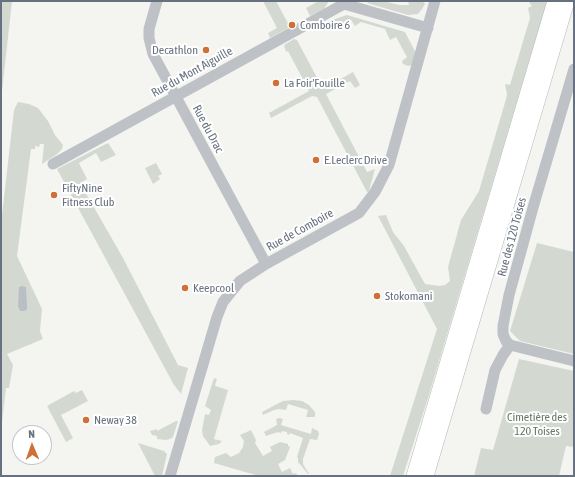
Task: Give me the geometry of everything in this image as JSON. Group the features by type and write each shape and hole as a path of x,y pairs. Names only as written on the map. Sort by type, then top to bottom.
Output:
{"highway":[{"path":"414,476 555,1"},
{"path":"426,476 567,1"}],"street":[{"name":"Rue du Drac","path":"157,1 149,29 149,38 153,54 266,264"},
{"name":"Rue de Comboire","path":"170,476 219,310 231,291 240,281 266,264 359,213 376,192 389,165 435,1"},
{"name":"Rue du Mont Aiguille","path":"53,164 344,2"},
{"path":"344,2 428,28"},
{"name":"Rue des 120 Toises","path":"510,345 506,341 503,334 505,314 534,204 574,69"},
{"path":"486,409 495,370 510,345 574,361"}],"green space":[{"path":"1,1 12,1 1,100"},
{"path":"263,1 276,1 290,27 270,38 268,33 277,28"},
{"path":"317,1 329,1 324,9 310,16 306,8"},
{"path":"371,1 383,1 399,5 409,5 408,1 423,1 425,4 418,14 408,15 367,3"},
{"path":"528,1 547,1 428,398 403,476 390,476 437,329 378,216 386,215 393,232 404,246 425,284 439,286 445,285 450,281 448,267 461,220 479,191 506,99 507,94 505,84 510,85 530,18 528,8 532,6"},
{"path":"347,15 405,32 417,55 413,65 408,66 403,64 402,61 407,57 396,37 390,40 385,29 361,22 355,26 351,20 334,29 329,21"},
{"path":"294,39 297,40 323,89 353,72 360,85 355,88 350,81 326,94 367,172 375,169 369,191 367,192 317,97 312,96 271,118 269,113 309,91 288,51 286,52 284,45"},
{"path":"18,102 29,104 38,108 63,145 62,149 56,155 42,164 44,144 40,144 39,147 35,146 35,149 31,149 17,256 42,309 40,331 43,339 7,354 13,365 9,388 6,388 1,431 1,224 14,110"},
{"path":"108,143 116,155 101,162 96,153 79,163 87,179 80,183 123,258 178,365 188,368 181,394 174,385 57,169"},
{"path":"156,163 162,174 158,176 160,179 153,184 145,168"},
{"path":"537,243 574,252 574,354 520,341 510,331"},
{"name":"Cimetière des 120 Toises","path":"519,359 574,371 574,447 566,446 559,476 474,476 481,448 493,450"},
{"path":"214,378 217,379 215,386 228,390 214,439 222,441 219,444 210,446 203,436 202,430 205,414 209,415 211,410 205,406"},
{"path":"82,390 88,401 61,415 73,438 66,442 47,406 74,391 76,393"},
{"path":"283,401 302,401 309,405 315,412 315,417 306,417 308,410 288,404 286,410 274,410 263,415 262,412"},
{"path":"276,419 283,419 281,425 311,434 312,428 318,431 319,434 317,440 310,439 303,459 303,464 309,474 298,462 297,457 303,438 290,433 289,435 287,432 282,431 281,433 278,432 266,436 264,432 277,425"},
{"path":"178,421 173,437 170,439 157,439 157,436 152,435 150,431 157,429 157,431"},
{"path":"251,430 256,440 255,443 263,456 272,451 270,447 280,442 288,444 290,447 285,460 278,464 282,472 290,468 293,474 296,473 298,476 259,476 214,463 215,457 226,453 231,457 239,453 243,447 244,441 240,435"},
{"path":"138,443 164,451 167,454 162,476 155,476"}],"shaded area":[{"path":"19,287 26,287 27,310 20,311 18,306"}],"place":[{"name":"Comboire 6","path":"292,25"},
{"name":"Decathlon","path":"206,50"},
{"name":"La Foir'Fouille","path":"276,83"},
{"name":"E.Leclerc Drive","path":"316,160"},
{"name":"FiftyNine Fitness Club","path":"54,195"},
{"name":"Keepcool","path":"185,288"},
{"name":"Stokomani","path":"377,296"},
{"name":"Neway 38","path":"86,420"}]}
